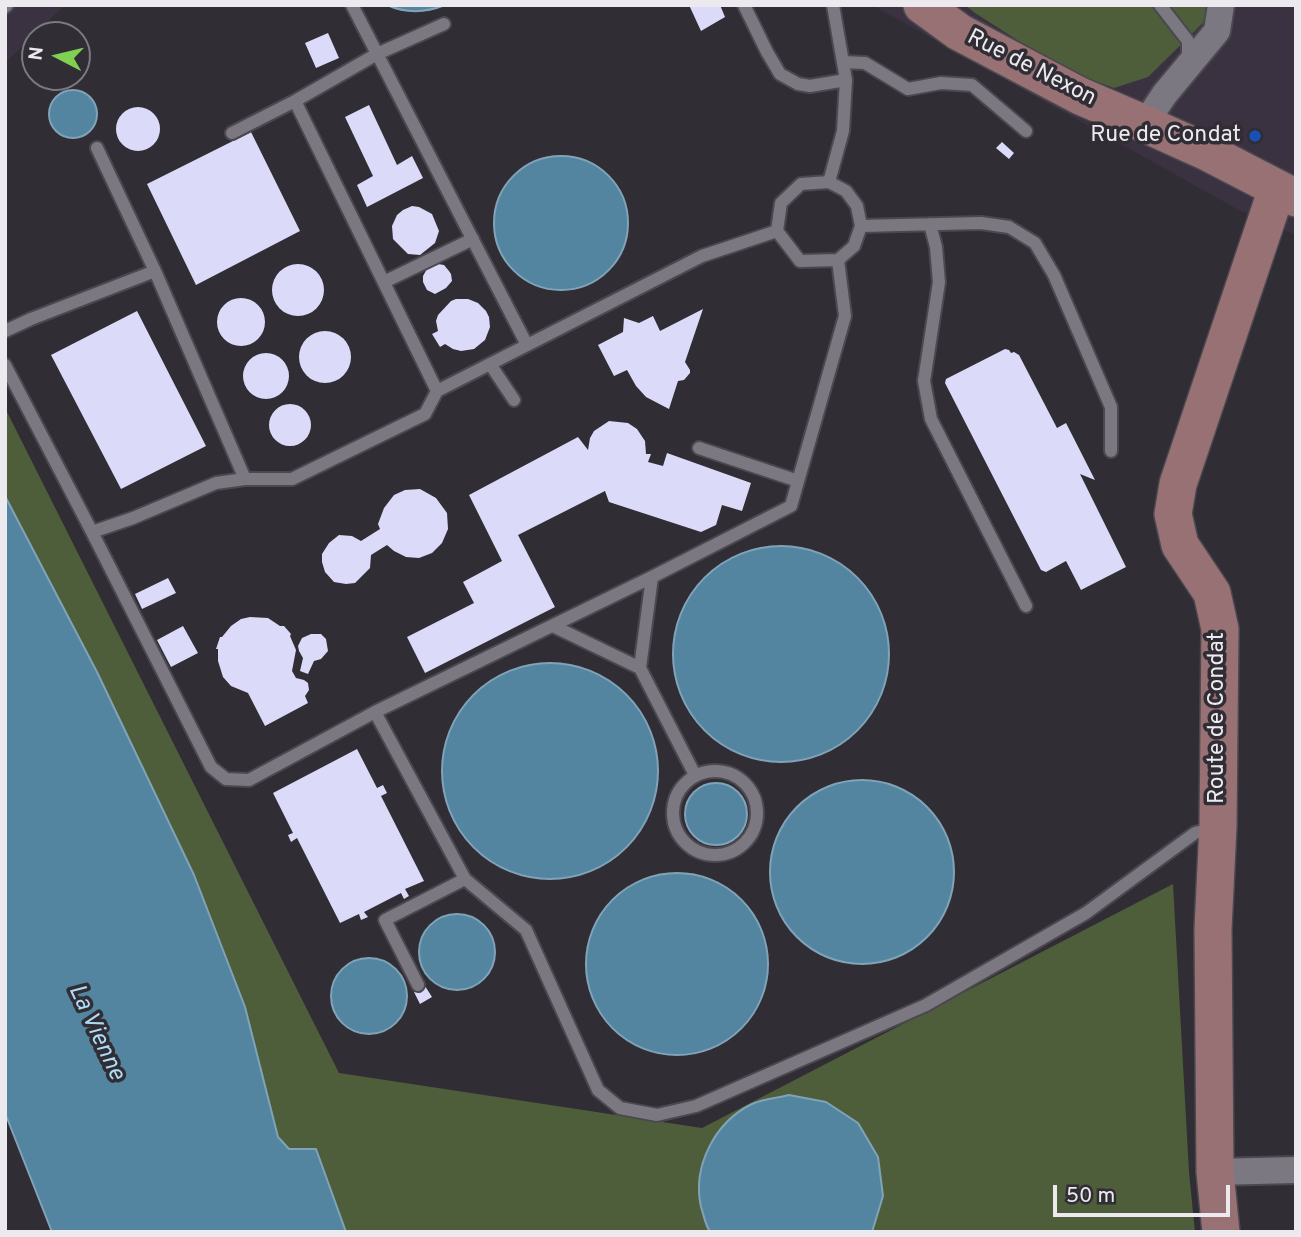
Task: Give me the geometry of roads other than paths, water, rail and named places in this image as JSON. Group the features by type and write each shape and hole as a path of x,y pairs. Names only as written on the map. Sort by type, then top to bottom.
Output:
{"main road":[{"name":"Rue de Nexon","path":"922,5 959,32 1080,96 1209,153 1286,193"},
{"name":"Route de Condat","path":"1222,1232 1215,1172 1213,929 1218,827 1220,629 1212,593 1180,545 1174,514 1178,484 1286,193"}],"street":[{"path":"1145,124 1164,95 1217,31 1221,5"},
{"path":"1215,1172 1296,1170"}],"lane":[{"path":"352,5 527,345"},
{"path":"744,5 780,74 798,84 810,86 846,80"},
{"path":"829,182 843,131 846,80 833,5"},
{"path":"1160,5 1188,41 1189,66"},
{"path":"232,133 377,54 444,24"},
{"path":"843,62 865,63 908,89 942,83 972,85 1026,131"},
{"path":"295,101 438,391"},
{"path":"97,148 155,271 246,478"},
{"path":"829,182 846,191 858,206 861,226 854,246 838,260 800,261 777,231 781,203 801,184 829,182"},
{"path":"861,226 981,223 1009,227 1035,243 1054,275 1111,407 1111,451"},
{"path":"930,224 936,247 939,282 924,381 932,419 1026,606"},
{"path":"93,532 216,483 246,478 292,479 425,414 438,391 527,345 702,256 777,231"},
{"path":"384,282 473,239"},
{"path":"5,365 211,766 226,779 249,780 376,712 791,506 845,316 838,260"},
{"path":"5,331 31,318 155,271"},
{"path":"490,364 514,400"},
{"path":"699,448 799,481"},
{"path":"652,577 640,668 695,775"},
{"path":"553,626 640,668"},
{"path":"376,712 465,879 526,930 598,1090 620,1108 657,1115 696,1106 926,1004 1086,913 1195,833 1218,827"},
{"path":"709,771 724,772 743,782 755,800 757,815 753,829 746,842 734,850 720,855 705,854 692,848 681,838 674,825 676,796 684,784 695,775 709,771"},
{"path":"418,985 386,920 465,879"}],"water":[{"path":"387,5 445,5 416,11"},
{"path":"64,92 82,92 90,97 95,105 95,123 90,131 82,136 64,136 56,131 51,123 51,105 56,97"},
{"path":"561,156 586,161 608,176 623,198 628,223 623,248 608,270 586,285 561,290 536,285 514,270 499,248 494,223 499,198 514,176 536,161"},
{"name":"La Vienne","path":"5,496 97,672 194,875 245,1007 278,1137 289,1149 316,1149 346,1232 52,1232 5,1113"},
{"path":"781,546 822,554 841,564 857,578 871,594 881,613 889,654 881,695 871,714 857,730 841,744 822,754 781,762 740,754 721,744 705,730 691,714 681,695 673,654 681,613 691,594 705,578 721,564 740,554"},
{"path":"550,663 591,671 627,694 650,730 658,771 650,812 627,848 591,871 550,879 509,871 473,848 450,812 442,771 450,730 473,694 509,671"},
{"path":"862,780 897,787 927,807 947,837 954,872 947,907 927,937 897,957 862,964 827,957 797,937 777,907 770,872 777,837 797,807 827,787"},
{"path":"716,783 738,792 747,814 738,836 716,845 694,836 685,814 694,792"},
{"path":"677,873 695,874 712,880 742,899 761,929 767,946 767,982 761,999 742,1029 712,1048 695,1054 677,1055 659,1054 642,1048 612,1029 593,999 587,982 586,964 587,946 593,929 612,899 642,880 659,874"},
{"path":"457,914 472,917 484,925 492,937 495,952 492,967 484,979 472,987 457,990 442,987 430,979 422,967 419,952 422,937 430,925 442,917"},
{"path":"369,958 384,961 396,969 404,981 407,996 404,1011 396,1023 384,1031 369,1034 354,1031 342,1023 334,1011 331,996 334,981 342,969 354,961"},
{"path":"789,1095 826,1102 858,1123 878,1157 883,1196 872,1232 710,1232 699,1192 703,1161 709,1147 727,1122 739,1112 756,1102"}],"place":[{"name":"Rue de Condat","path":"1255,136"}]}
